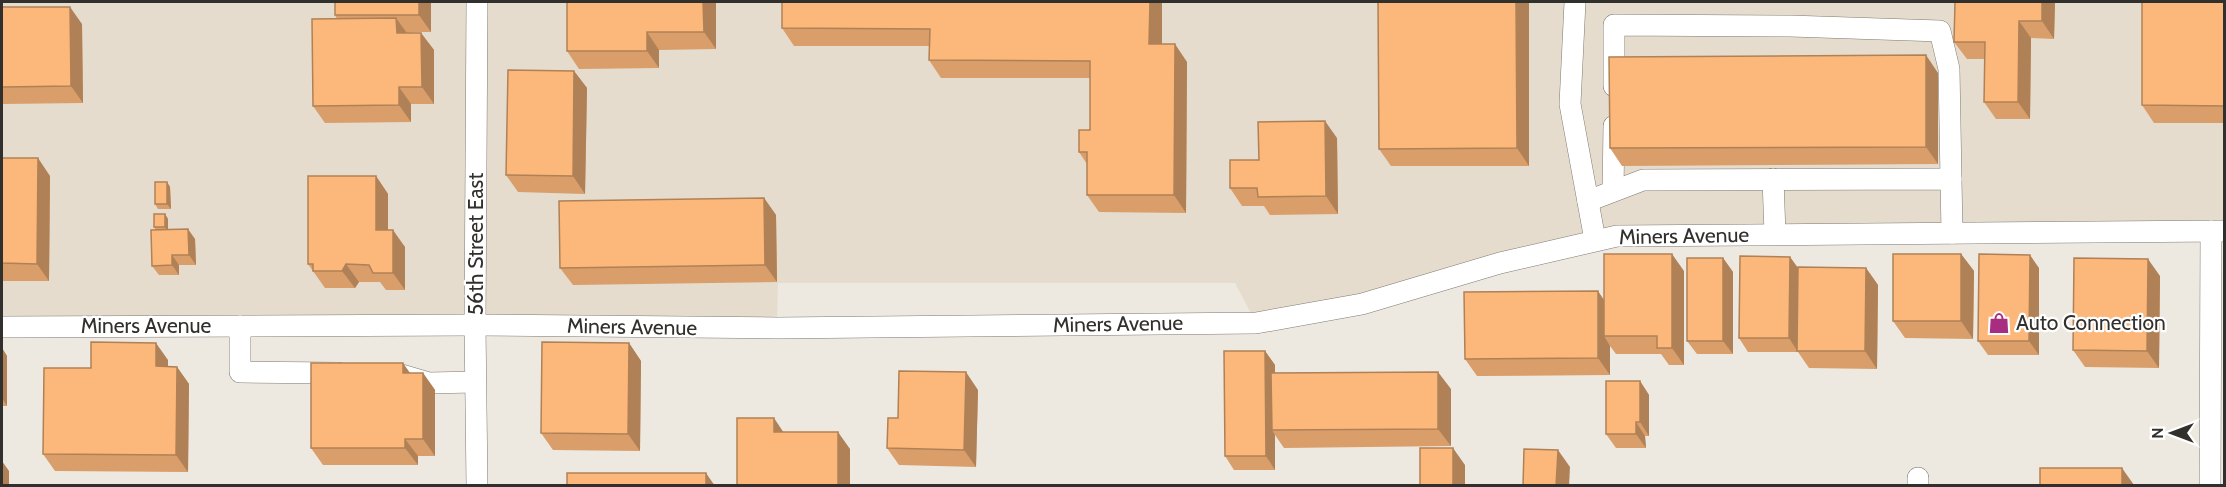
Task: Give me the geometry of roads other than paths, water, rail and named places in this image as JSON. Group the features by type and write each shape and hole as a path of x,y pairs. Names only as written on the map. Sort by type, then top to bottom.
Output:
{"street":[{"name":"56th Street East","path":"477,2 475,326 477,486"},
{"path":"1575,2 1570,104 1595,240"},
{"path":"1613,191 1614,25 1790,26 1940,31 1949,69 1952,233"},
{"path":"1773,179 1775,234"},
{"path":"1588,201 1642,180 1951,179"},
{"name":"Miners Avenue","path":"2,327 777,328 1256,323 1362,304 1500,263 1617,236 2218,231"},
{"path":"2210,486 2218,231"},
{"path":"240,326 240,372 360,373"},
{"path":"384,373 396,373 429,383 475,382"}],"place":[{"name":"Auto Connection","path":"1999,323"}]}
